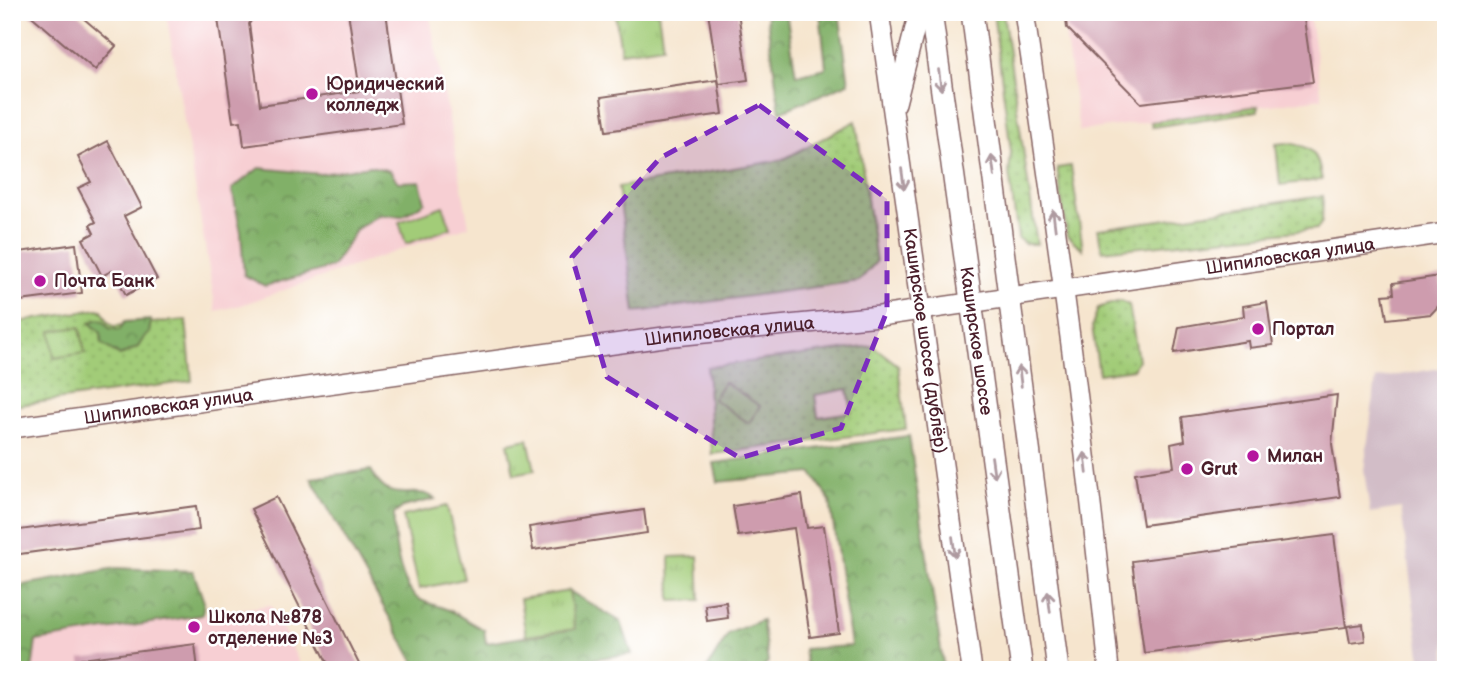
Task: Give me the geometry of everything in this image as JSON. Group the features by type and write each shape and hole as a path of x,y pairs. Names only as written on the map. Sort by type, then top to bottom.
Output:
{"main road":[{"name":"Каширское шоссе (дублёр)","path":"879,12 972,670"},
{"path":"893,111 919,12"},
{"name":"Каширское шоссе","path":"931,12 1021,670"},
{"path":"1024,12 1095,530 1108,670"},
{"path":"973,14 1058,670"},
{"name":"Шипиловская улица","path":"12,428 664,337 922,310 1446,233"}],"highlighted area":[{"path":"759,105 887,199 887,311 841,428 740,458 607,377 572,257 660,158"}],"shaded area":[{"name":"Юридический колледж","path":"166,12 429,12 469,226 241,305 216,311"},
{"path":"1062,12 1309,12 1322,98 1079,131"},
{"path":"1446,367 1446,670 1422,670 1401,508 1370,513 1364,470 1376,379"},
{"name":"Школа №878 отделение №3","path":"271,605 303,670 12,670 12,640"}],"green space":[{"path":"615,12 658,12 663,46 621,52"},
{"path":"766,12 786,12 796,75 826,68 820,12 839,12 849,83 780,112"},
{"path":"993,12 1003,12 1037,244 1025,244 1018,238 1009,173 1011,152"},
{"path":"1258,106 1258,111 1152,127 1151,122"},
{"path":"856,121 876,262 859,281 635,312 618,187 782,160"},
{"path":"1276,144 1303,146 1313,152 1322,180 1280,185"},
{"path":"370,166 390,171 398,182 420,181 425,202 403,216 378,215 357,229 332,267 265,286 244,275 241,233 232,189 259,168 321,174"},
{"path":"1071,166 1083,249 1067,236 1057,168"},
{"path":"1323,196 1322,222 1317,229 1102,251 1098,229"},
{"path":"443,206 451,228 406,244 399,222"},
{"path":"1120,301 1129,305 1138,360 1133,369 1099,374 1092,326 1098,308"},
{"path":"102,310 109,323 114,326 186,320 192,381 12,406 12,323"},
{"path":"98,319 104,321 109,328 120,330 124,322 151,320 149,334 138,347 120,356 102,344 101,333 90,323"},
{"path":"80,327 85,353 54,358 51,331"},
{"path":"873,346 898,365 906,429 712,454 707,367","holes":["848,389 852,412 818,417 815,395"]},
{"path":"724,382 760,406 749,423 713,399"},
{"path":"909,436 944,670 807,670 804,649 851,646 830,501 812,473 718,482 714,463"},
{"path":"528,439 535,470 514,474 508,443"},
{"path":"371,470 386,489 418,493 435,499 403,507 394,514 394,533 400,566 407,585 415,596 451,611 484,630 486,643 574,629 569,591 621,622 632,654 503,670 419,670 311,478"},
{"path":"447,506 464,579 419,589 403,516"},
{"path":"698,556 700,600 671,601 670,557"},
{"path":"116,568 193,571 204,602 202,615 36,641 32,670 12,670 12,587"},
{"path":"569,591 575,629 526,636 520,599"},
{"path":"762,620 768,662 761,670 706,670 729,633"}],"building":[{"path":"27,12 76,12 116,46 95,70"},
{"path":"217,12 257,12 249,24 260,105 360,91 348,12 386,12 402,124 244,146 241,121 233,122"},
{"path":"708,12 738,12 748,80 719,84"},
{"path":"1065,12 1303,12 1313,82 1141,103 1067,28"},
{"path":"718,80 723,114 606,131 601,97"},
{"path":"108,141 142,207 124,216 157,279 126,295 113,270 102,276 83,239 94,233 90,225 96,222 78,188 91,182 78,157"},
{"path":"76,244 82,293 12,302 12,253"},
{"path":"1440,276 1444,300 1431,314 1387,319 1383,295 1394,294 1393,283"},
{"path":"1267,302 1273,345 1249,348 1248,341 1174,353 1179,327 1244,316 1243,306"},
{"name":"Милан","path":"1337,395 1332,444 1340,497 1143,525 1135,473 1174,467 1171,444 1185,441 1182,417"},
{"path":"802,495 807,528 824,526 839,633 810,637 794,528 738,536 733,506"},
{"path":"276,497 362,670 331,670 251,509"},
{"path":"196,506 199,530 12,555 12,531"},
{"path":"644,510 647,533 533,550 529,527"},
{"path":"1334,535 1346,627 1144,653 1132,561"},
{"path":"726,602 728,618 707,621 705,605"},
{"path":"1363,624 1365,641 1350,643 1347,626"},
{"path":"195,644 198,670 82,670 81,659"}],"place":[{"name":"Юридический колледж","path":"312,94"},
{"name":"Почта Банк","path":"40,281"},
{"name":"Портал","path":"1258,329"},
{"name":"Милан","path":"1253,456"},
{"name":"Grut","path":"1187,469"},
{"name":"Школа №878 отделение №3","path":"194,627"}]}
